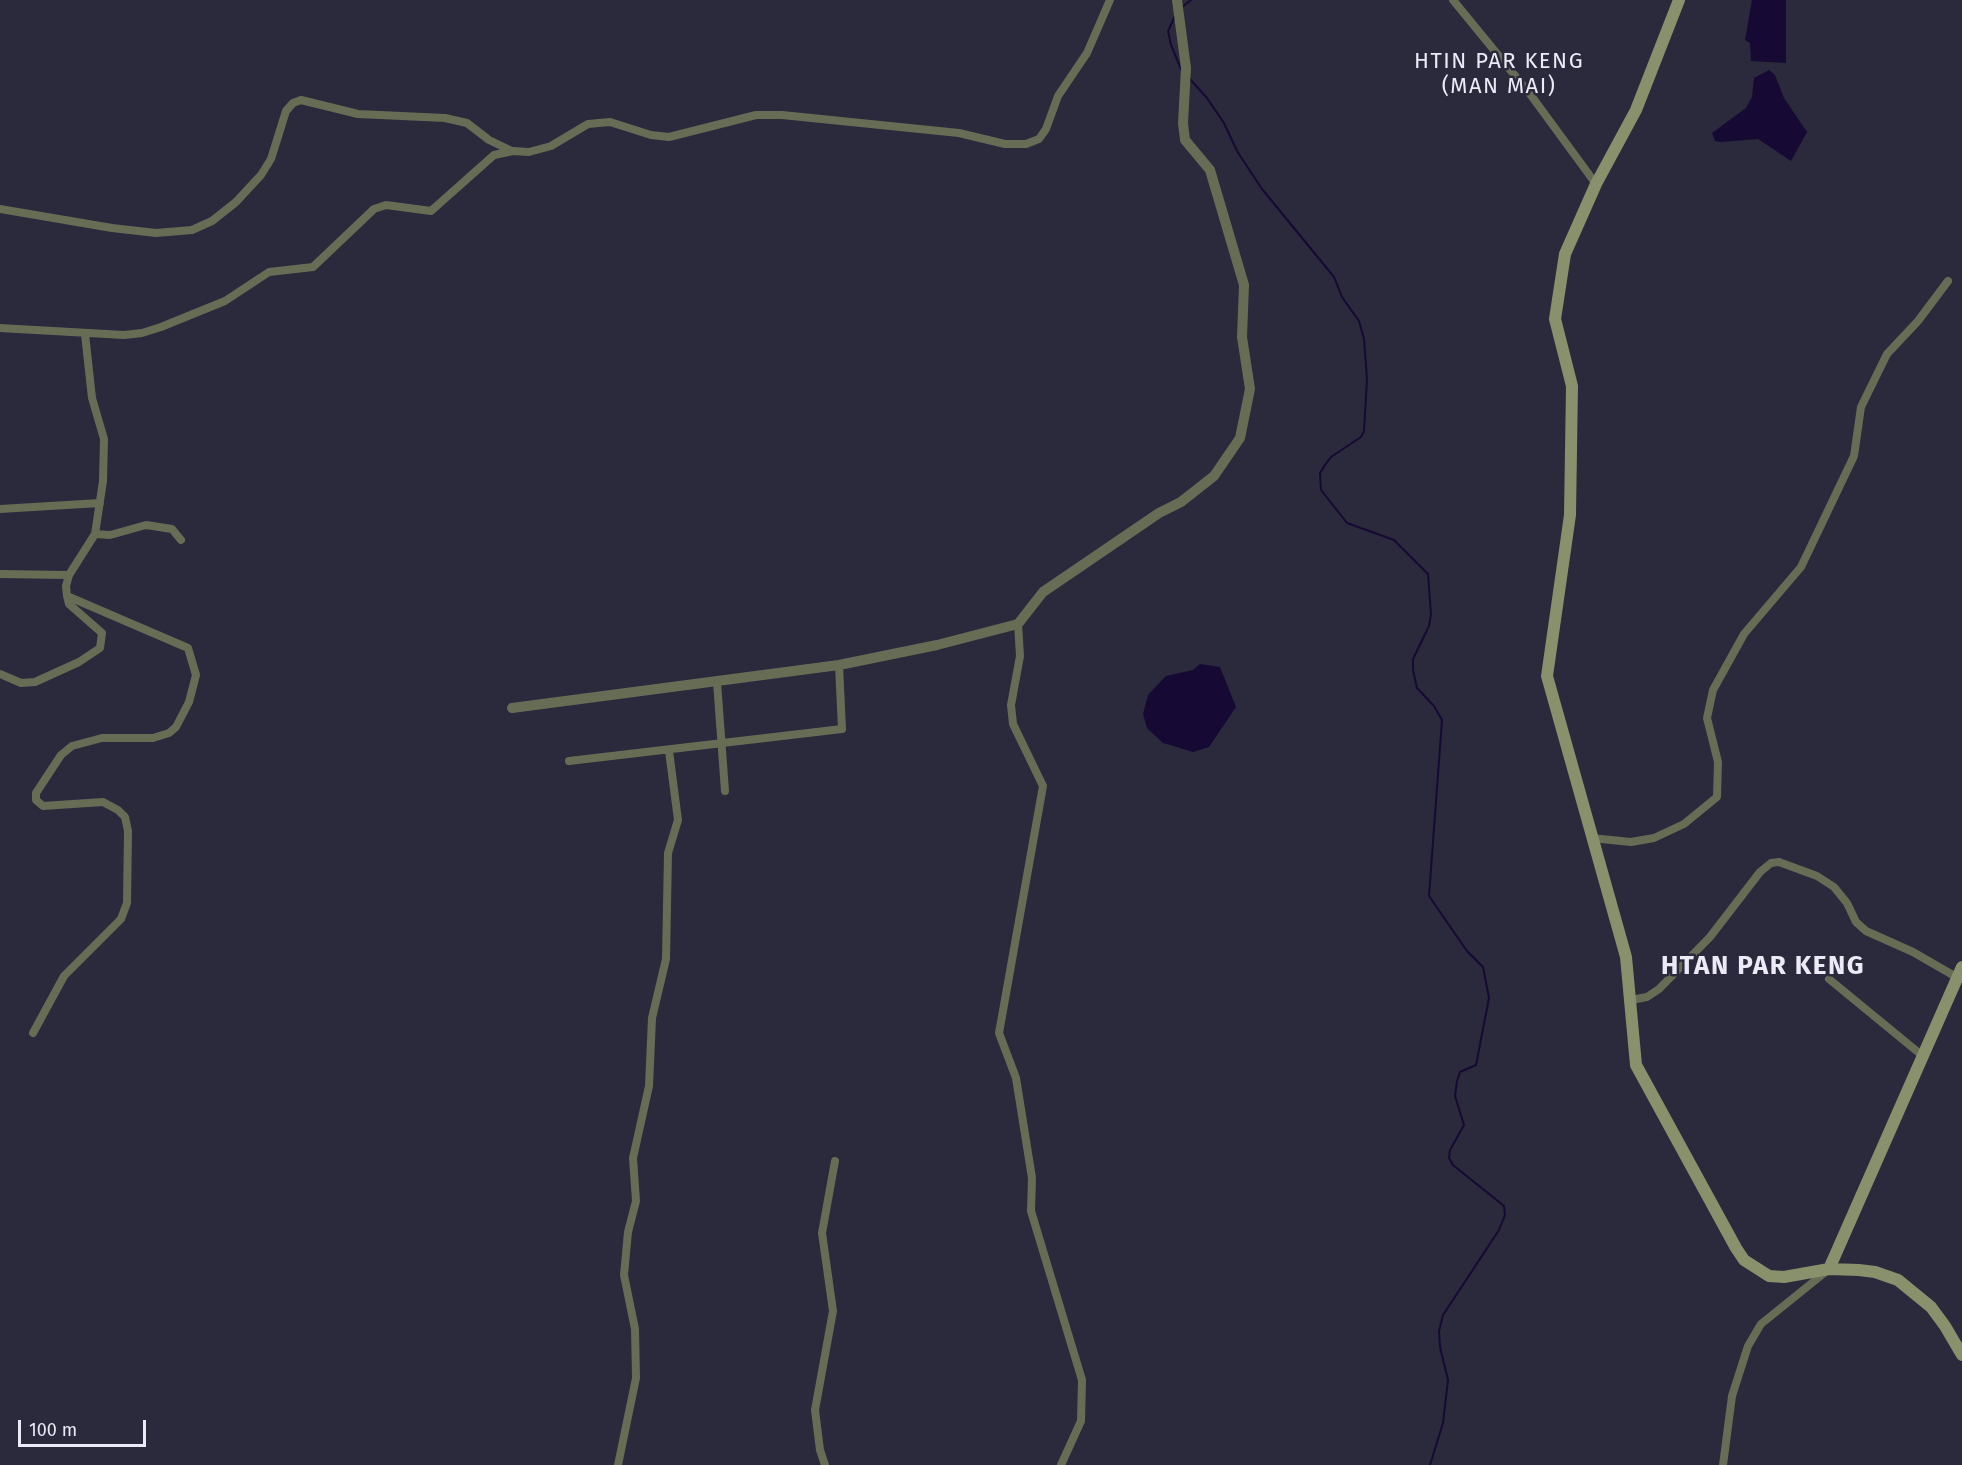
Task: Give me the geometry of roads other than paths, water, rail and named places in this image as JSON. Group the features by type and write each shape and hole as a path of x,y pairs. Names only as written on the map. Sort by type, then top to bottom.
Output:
{"main road":[{"path":"1679,0 1635,110 1596,184 1565,254 1555,319 1572,386 1570,493 1547,676 1626,957 1636,1065 1744,1260 1760,1273 1776,1276 1829,1269 1875,1272 1898,1280 1931,1307 1962,1355"},
{"path":"1829,1269 1960,973"}],"street":[{"path":"0,328 86,334 142,333 225,301 268,272 313,267 374,209 386,205 431,211 494,155 513,151 529,152 551,146 588,124 610,122 651,135 669,137 756,116 872,123 958,134 1005,144 1026,144 1039,139 1046,129 1058,96 1087,53 1110,0"},
{"path":"1453,0 1530,94 1596,184"},
{"path":"512,708 839,665 938,645 1017,624 1043,592 1159,513 1181,502 1214,476 1240,438 1250,389 1242,338 1244,285 1210,170 1185,140 1183,102 1186,72 1178,6"},
{"path":"0,209 156,233 192,230 212,221 236,202 261,175 271,159 286,111 293,103 301,100 358,114 445,117 467,123 489,140 513,151"},
{"path":"1592,838 1631,842 1654,838 1684,824 1717,797 1718,762 1707,718 1713,690 1744,634 1801,567 1854,456 1861,407 1887,354 1918,321 1948,281"},
{"path":"0,674 21,683 35,682 79,662 100,648 102,633 69,604 66,586 69,575 95,534 100,503 104,439 92,399 86,334"},
{"path":"0,509 100,503"},
{"path":"95,534 110,535 146,525 172,529 181,540"},
{"path":"0,574 69,575"},
{"path":"33,1033 64,976 121,919 127,903 128,831 125,817 118,810 103,802 43,806 36,800 36,793 61,755 72,746 102,738 153,738 169,734 176,727 189,702 196,675 188,648 67,596"},
{"path":"1017,624 1020,656 1011,705 1013,724 1043,786 999,1033 1016,1078 1023,1114 1032,1178 1031,1211 1082,1380 1081,1420 1061,1465"},
{"path":"569,761 842,729 839,665"},
{"path":"717,682 725,791"},
{"path":"618,1465 636,1378 635,1329 624,1275 628,1232 636,1201 633,1158 649,1086 652,1018 666,959 668,853 678,820 669,751"},
{"path":"1631,1000 1647,997 1659,989 1710,937 1760,872 1771,863 1779,862 1817,876 1834,887 1847,903 1856,922 1866,931 1960,973"},
{"path":"1829,979 1924,1057"},
{"path":"825,1465 820,1450 814,1410 833,1311 822,1233 835,1161"},
{"path":"1724,1465 1732,1395 1748,1346 1761,1324 1829,1269"}],"waterway":[{"path":"1182,7 1191,0"},
{"path":"1175,16 1168,31 1181,69"},
{"path":"1189,78 1207,98 1224,123 1237,151 1262,189 1334,277 1342,297 1359,321 1364,339 1367,379 1364,431 1361,437 1331,457 1325,465 1320,473 1321,490 1347,523 1394,540 1428,574 1431,614 1429,626 1413,659 1413,670 1417,688 1434,706 1442,720 1429,896 1467,951 1483,967 1489,998 1476,1065 1460,1072 1457,1081 1455,1096 1464,1125 1450,1150 1449,1158 1453,1165 1504,1206 1505,1215 1499,1230 1443,1315 1439,1331 1440,1347 1448,1380 1443,1423 1430,1465"}],"district":[{"name":"HTIN PAR KENG (MAN MAI)","path":"1499,74"},
{"name":"HTAN PAR KENG","path":"1763,967"}]}
